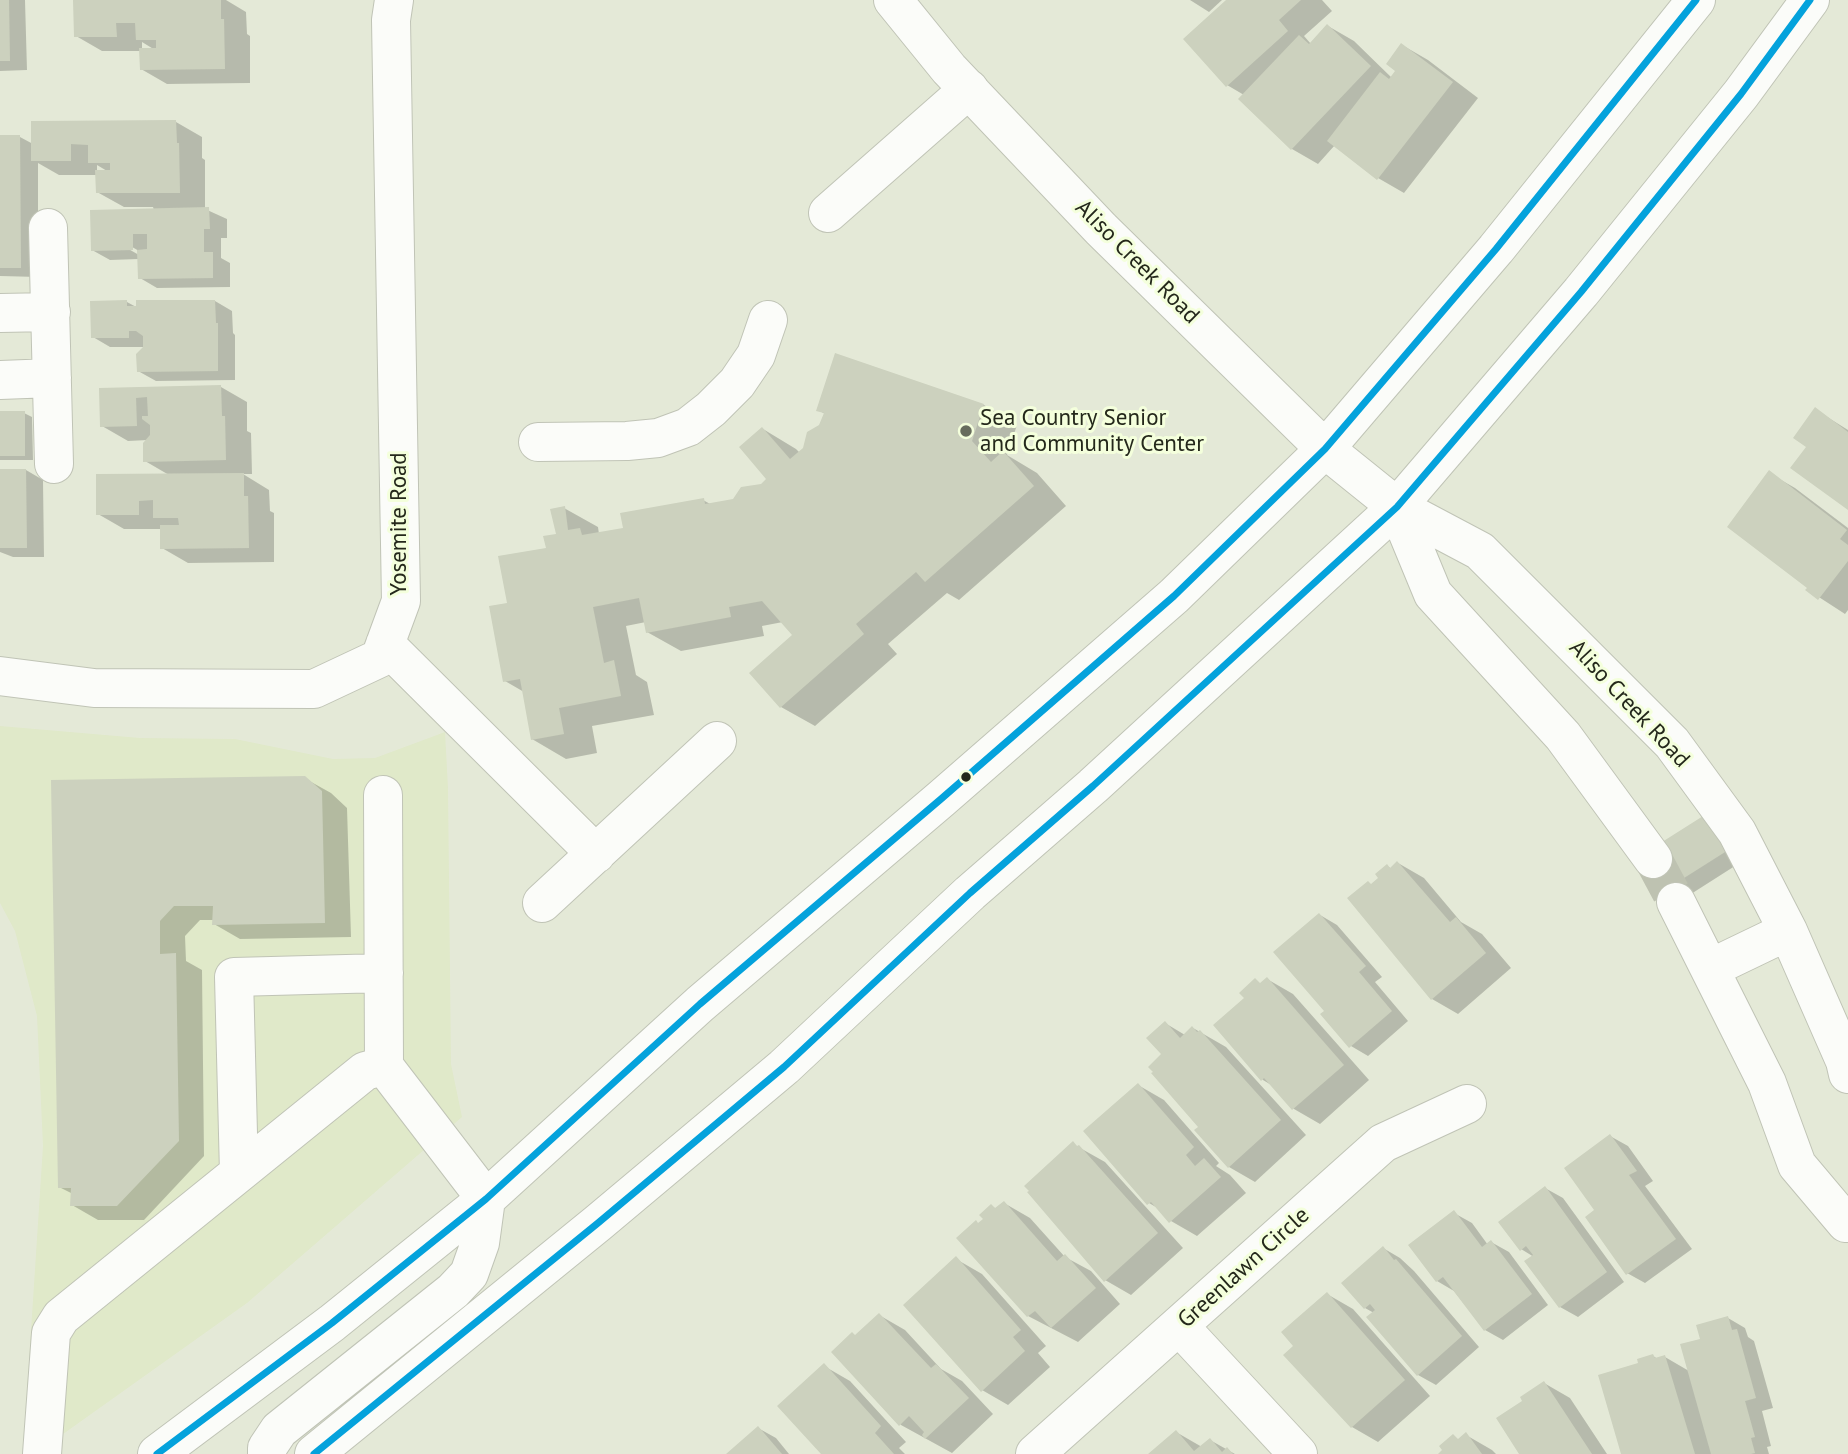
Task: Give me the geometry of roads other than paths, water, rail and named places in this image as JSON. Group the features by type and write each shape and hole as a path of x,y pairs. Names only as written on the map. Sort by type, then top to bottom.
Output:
{"main road":[{"name":"Yosemite Road","path":"0,676 94,688 314,689 380,657 401,601 391,20 394,0"},
{"name":"Aliso Creek Road","path":"893,0 969,89 1101,229 1325,449 1397,507 1480,551 1672,743 1737,832 1788,931 1845,1060 1848,1074"},
{"path":"157,1454 332,1323 486,1199 700,1004 1174,596 1325,449 1496,249 1696,0"},
{"path":"314,1454 598,1223 784,1067 970,893 1093,786 1397,507 1598,271 1741,94 1810,0"},
{"path":"828,213 969,89"},
{"path":"48,228 54,464"},
{"path":"0,313 51,312"},
{"path":"538,442 658,438 688,427 712,409 737,383 757,355 768,320"},
{"path":"0,380 52,378"},
{"name":"Aliso Creek Road","path":"1397,507 1433,594 1563,736 1653,859"},
{"path":"385,644 596,855"},
{"path":"542,904 717,741"},
{"path":"267,1454 267,1448 279,1430 453,1291 468,1274 480,1243 486,1199 384,1066 383,795"},
{"path":"1676,902 1767,1083 1797,1165 1847,1225"},
{"path":"1711,968 1788,931"},
{"path":"239,1173 234,977 384,973"},
{"path":"42,1454 51,1333 61,1317 365,1071 384,1066"},
{"name":"Greenlawn Circle","path":"1035,1454 1383,1143 1466,1104"},
{"path":"1179,1326 1298,1454"}],"tunnel":[{"path":"1653,859 1676,902"}],"place":[{"name":"Sea Country Senior and Community Center","path":"966,431"}]}
